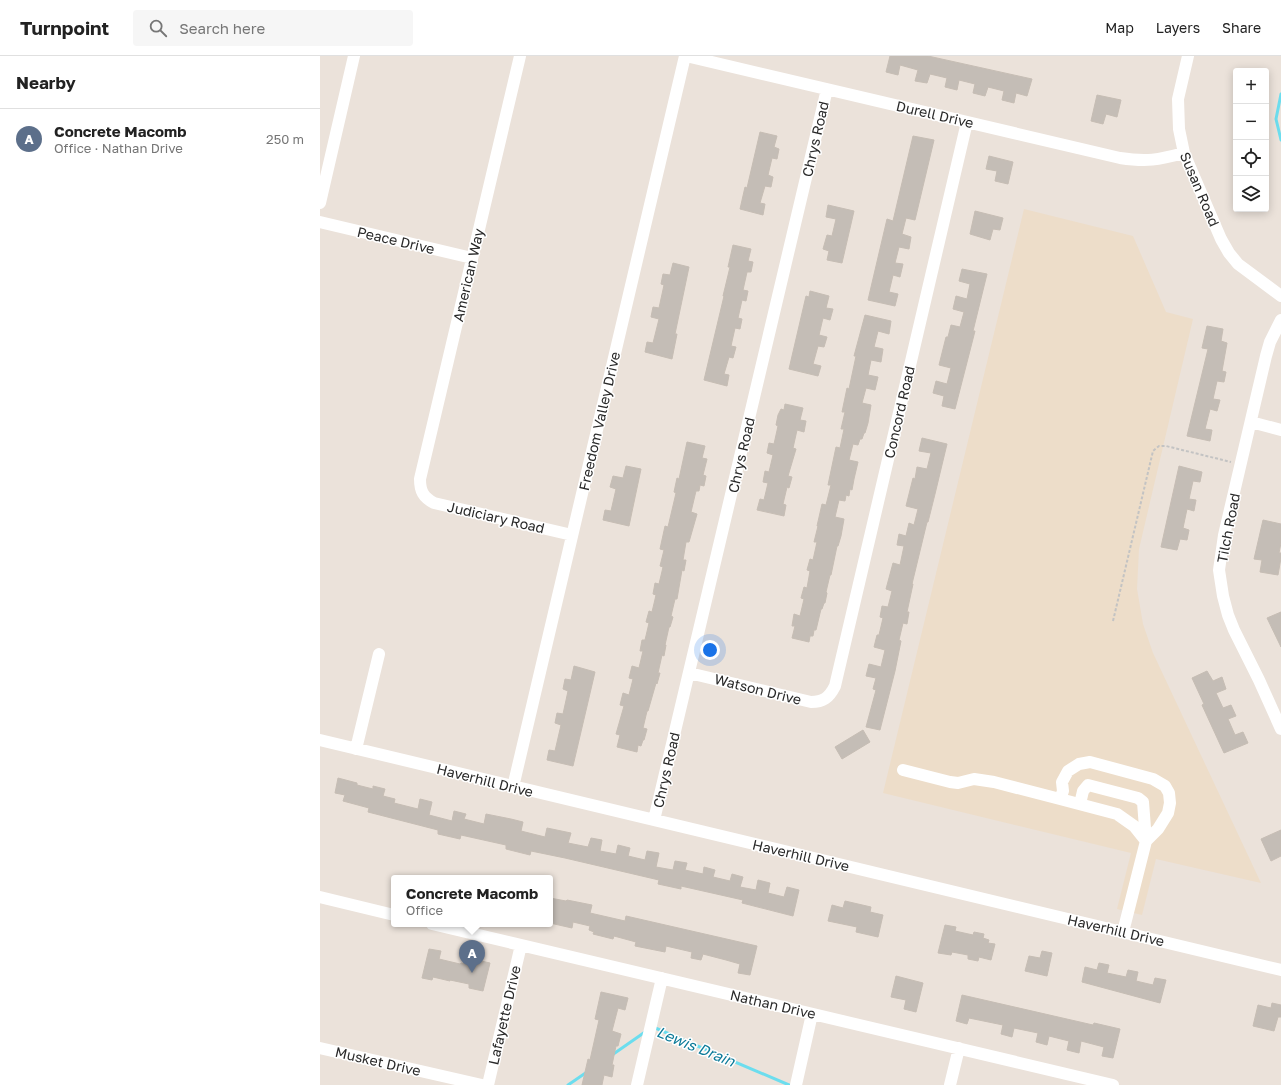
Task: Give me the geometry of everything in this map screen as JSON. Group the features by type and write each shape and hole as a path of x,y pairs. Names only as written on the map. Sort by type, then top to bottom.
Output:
{"street":[{"path":"320,203 354,56"},
{"name":"American Way","path":"422,494 420,479 520,56"},
{"name":"Durell Drive","path":"686,56 1128,160 1148,161 1184,153"},
{"name":"Freedom Valley Drive","path":"513,787 686,56"},
{"name":"Susan Road","path":"1188,56 1178,99 1179,129 1184,153 1221,239 1230,253 1238,264 1281,296"},
{"name":"Chrys Road","path":"654,820 827,89"},
{"name":"Concord Road","path":"826,699 831,694 835,686 967,122"},
{"name":"Peace Drive","path":"320,222 472,258"},
{"name":"Tilch Road","path":"1281,320 1270,342 1224,535 1220,570 1221,584 1228,615 1234,630 1260,680 1281,729"},
{"path":"1251,422 1281,430"},
{"name":"Judiciary Road","path":"422,494 434,503 572,535"},
{"path":"356,749 379,654"},
{"name":"Watson Drive","path":"689,673 810,702 819,702 826,699"},
{"name":"Haverhill Drive","path":"320,740 1281,970"},
{"path":"1060,799 1063,791 1062,782 1068,771 1079,764 1090,762 1153,779 1165,786 1169,793 1170,803 1168,813 1158,829 1146,841"},
{"path":"903,770 950,782 974,779 994,782 1118,814 1134,826 1146,841"},
{"path":"1080,804 1083,791 1088,785 1138,798 1143,802 1146,841 1123,932"},
{"path":"320,897 391,914"},
{"name":"Nathan Drive","path":"445,927 1106,1084"},
{"name":"Lafayette Drive","path":"488,1085 521,945"},
{"path":"637,1085 662,978"},
{"path":"796,1085 812,1014"},
{"name":"Musket Drive","path":"320,1048 482,1085"},
{"path":"950,1085 959,1048"}],"path":[{"path":"1113,621 1153,451 1159,446 1166,446 1232,462"}],"shaded area":[{"path":"1024,209 1133,236 1166,312 1193,319 1139,549 1137,589 1143,624 1153,653 1261,883 1156,859 1142,915 1117,909 1131,853 883,793"}],"building":[{"path":"890,56 928,56 1032,79 1027,96 1016,93 1014,103 1002,100 1004,91 988,87 985,96 973,93 975,84 959,80 957,90 945,87 947,78 930,74 927,83 915,81 918,70 900,65 898,75 886,72"},
{"path":"1097,95 1121,100 1117,117 1106,114 1103,124 1091,121"},
{"path":"760,132 777,136 774,147 779,149 777,159 772,158 768,175 773,177 771,187 765,186 760,203 765,204 763,215 740,209 745,187 747,188"},
{"path":"913,136 934,140 915,220 906,218 902,234 911,237 909,249 899,247 895,263 903,264 900,277 893,275 889,292 898,294 895,306 868,300 887,219 893,221"},
{"path":"989,156 1013,162 1008,184 995,181 997,171 986,169"},
{"path":"828,205 854,211 842,263 827,260 829,251 823,249 827,235 832,236 836,219 826,217"},
{"path":"975,211 1003,218 1000,230 993,229 990,240 970,234"},
{"path":"733,245 751,249 748,261 753,262 751,272 747,272 743,290 748,291 746,301 742,300 738,318 742,319 740,329 735,328 731,346 736,347 733,358 729,357 724,374 729,375 727,386 704,380 724,296"},
{"path":"673,263 689,267 675,334 677,334 672,359 645,352 647,342 653,343 659,319 651,317 653,307 659,308 664,285 661,284 663,274 670,275"},
{"path":"962,269 987,274 973,331 975,331 955,409 942,406 944,396 933,393 936,381 947,384 951,368 939,365 946,337 948,337 951,325 960,327 964,312 953,309 956,296 967,299 970,284 959,281"},
{"path":"810,291 829,296 826,308 833,309 830,320 823,318 819,335 827,337 824,347 818,346 813,364 821,366 818,376 789,369 806,296 809,297"},
{"path":"865,315 891,321 889,334 878,331 874,347 883,349 881,362 871,360 868,375 878,377 875,390 866,388 862,403 871,405 868,423 865,433 862,439 860,439 858,445 853,444 849,460 858,462 852,490 850,489 849,496 846,495 845,501 839,500 835,517 844,519 841,536 830,575 825,603 821,609 816,630 814,630 813,636 810,636 809,642 792,638 795,626 792,626 794,614 800,616 804,599 801,598 804,587 807,588 810,571 807,570 810,559 813,560 817,542 814,542 822,504 826,505 831,485 828,485 836,447 840,448 844,429 841,429 845,412 842,412 847,388 849,389 856,356 854,356"},
{"path":"1207,326 1223,329 1221,341 1227,343 1222,371 1226,372 1224,382 1217,381 1213,399 1220,400 1217,411 1210,409 1205,429 1212,430 1210,441 1187,436 1208,349 1202,348"},
{"path":"785,404 803,408 800,420 806,421 804,432 797,430 793,448 796,449 788,476 792,477 789,488 787,487 783,504 786,505 784,516 757,510 760,499 764,500 768,483 763,482 765,471 769,472 773,455 767,453 769,443 774,444 778,426 776,425 778,415 781,409 784,410"},
{"path":"922,438 947,444 912,584 907,612 909,612 907,624 903,623 895,671 880,730 866,727 876,690 873,689 876,678 866,676 869,664 881,667 885,650 874,647 877,635 879,635 883,618 880,617 882,606 888,607 892,591 886,589 893,563 900,565 904,546 897,545 899,534 906,536 909,523 914,525 918,509 906,506 913,478 915,479 917,467 927,469 931,453 919,451"},
{"path":"687,442 705,446 702,458 707,459 703,475 706,476 704,486 700,485 699,491 696,491 691,512 697,514 689,542 686,542 683,560 686,560 684,571 682,570 677,599 675,599 671,616 673,617 669,627 664,656 662,655 658,673 660,673 643,728 647,729 641,746 638,745 637,752 617,747 620,735 616,734 624,706 620,705 623,693 629,695 633,679 629,678 632,666 639,668 643,651 640,651 642,640 645,640 649,623 646,622 649,611 652,612 656,595 653,594 655,583 659,584 663,567 660,566 664,550 660,549 665,526 668,527 676,493 674,492 677,478 679,479"},
{"path":"626,466 641,469 629,526 603,520 605,510 611,511 616,489 610,487 613,476 623,478"},
{"path":"1179,466 1202,472 1200,482 1193,481 1189,499 1196,500 1194,511 1187,509 1183,528 1189,530 1187,540 1180,539 1177,550 1161,547"},
{"path":"1263,520 1281,524 1281,543 1279,553 1281,553 1281,558 1278,575 1260,572 1262,560 1254,559"},
{"path":"1281,612 1281,647 1267,618"},
{"path":"574,666 595,672 573,766 547,760 549,750 555,751 561,725 555,723 557,713 563,714 568,691 563,689 565,679 571,680"},
{"path":"1207,671 1213,681 1222,677 1226,689 1216,693 1223,708 1231,705 1236,716 1228,719 1235,735 1243,732 1248,743 1224,753 1202,705 1204,704 1192,678"},
{"path":"863,730 870,742 842,759 835,747"},
{"path":"338,778 373,789 373,786 385,789 383,796 395,799 394,803 418,809 420,799 432,802 429,815 452,821 454,811 466,814 464,819 484,824 486,814 523,822 521,831 545,837 547,828 571,833 568,843 588,847 591,838 602,840 600,851 616,854 618,845 630,848 628,856 645,860 647,851 659,853 656,867 673,870 675,861 687,863 685,870 703,874 704,867 715,870 713,877 730,881 732,874 743,877 740,887 756,890 758,880 770,883 768,893 784,897 787,887 799,890 793,916 742,903 743,900 681,886 681,889 658,884 659,880 565,858 531,851 530,855 506,849 506,845 461,835 460,839 438,834 438,830 368,812 369,808 343,801 345,795 335,793"},
{"path":"1281,830 1281,856 1271,861 1261,839"},
{"path":"553,899 592,905 590,913 625,921 626,916 757,946 750,975 738,973 740,964 703,954 701,960 691,958 692,952 666,946 665,952 635,946 636,942 614,936 613,939 593,934 594,932 589,930 590,926 573,922 572,928 553,924"},
{"path":"845,901 871,907 870,912 883,915 878,937 856,932 857,927 828,921 832,905 843,908"},
{"path":"945,925 956,927 955,931 973,935 974,932 984,934 983,938 989,940 988,943 995,944 991,960 979,957 978,961 968,959 968,955 952,952 951,955 938,953"},
{"path":"429,949 441,951 439,959 460,964 466,964 466,961 476,963 477,960 490,963 483,991 469,988 469,984 433,977 432,980 422,978"},
{"path":"1042,951 1052,953 1047,976 1025,971 1029,956 1040,958"},
{"path":"1099,963 1109,965 1107,973 1126,977 1128,970 1138,972 1136,981 1153,985 1155,978 1166,980 1160,1003 1082,982 1085,967 1097,970"},
{"path":"896,976 923,983 916,1012 904,1009 906,1000 891,997"},
{"path":"601,992 628,998 625,1010 618,1008 612,1031 621,1034 618,1046 616,1046 612,1065 614,1065 612,1077 604,1075 602,1085 582,1085 588,1059 590,1060 599,1020 595,1019"},
{"path":"962,995 1093,1025 1094,1023 1120,1029 1113,1058 1102,1056 1104,1047 1081,1041 1079,1053 1067,1050 1069,1041 1049,1036 1047,1045 1036,1042 1038,1033 1014,1028 1012,1037 1001,1034 1003,1025 969,1018 967,1024 956,1021"},
{"path":"1272,1003 1281,1005 1281,1017 1278,1017 1274,1031 1253,1026 1258,1005 1271,1008"}],"waterway":[{"path":"1281,94 1276,119 1281,140"},
{"name":"Lewis Drain","path":"653,1027 789,1085"},
{"name":"Lewis Drain","path":"612,1055 645,1032"},
{"name":"Lewis Drain","path":"568,1085 587,1072"}],"place":[{"name":"Concrete Macomb","path":"472,973"}]}
